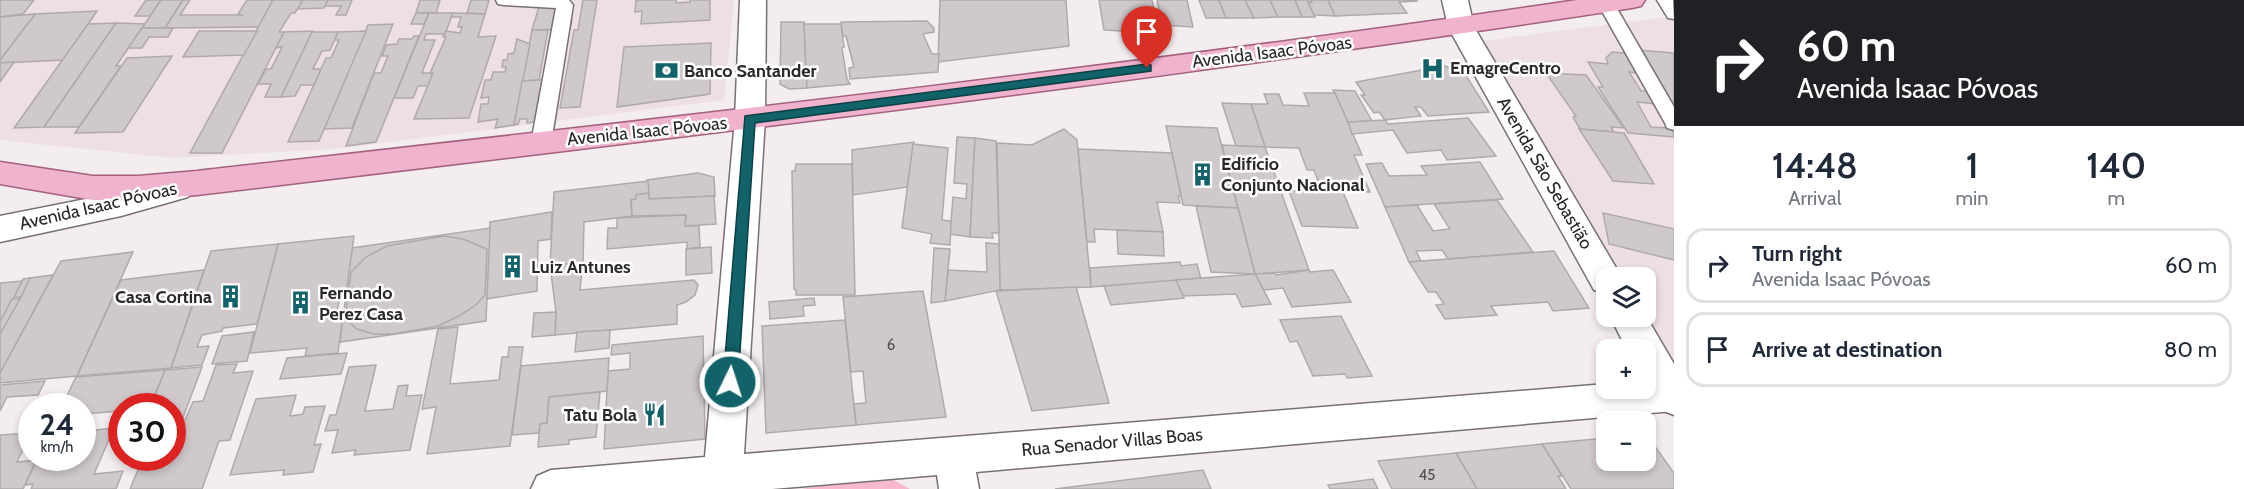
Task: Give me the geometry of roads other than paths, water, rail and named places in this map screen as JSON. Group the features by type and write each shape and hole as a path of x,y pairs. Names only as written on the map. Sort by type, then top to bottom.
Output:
{"main road":[{"name":"Avenida Isaac Póvoas","path":"0,173 93,188 138,188 197,183 750,119 1458,14 1619,2"}],"street":[{"path":"723,474 750,119 753,0"},
{"name":"Avenida São Sebastião","path":"1458,14 1599,267"},
{"name":"Avenida Isaac Póvoas","path":"0,228 121,204 197,183"},
{"path":"1633,327 1674,396"},
{"name":"Rua Senador Villas Boas","path":"551,489 723,474 956,472 1674,396"}],"lane":[{"path":"504,0 565,5 541,143"},
{"path":"1665,0 1674,14"},
{"path":"1619,2 1674,123"}],"place":[{"name":"EmagreCentro","path":"1432,68"},
{"name":"Banco Santander","path":"666,71"},
{"name":"Edifício Conjunto Nacional","path":"1203,174"},
{"name":"Luiz Antunes","path":"513,267"},
{"name":"Casa Cortina","path":"230,297"},
{"name":"Fernando Perez Casa","path":"301,303"},
{"name":"Tatu Bola","path":"655,415"}]}
